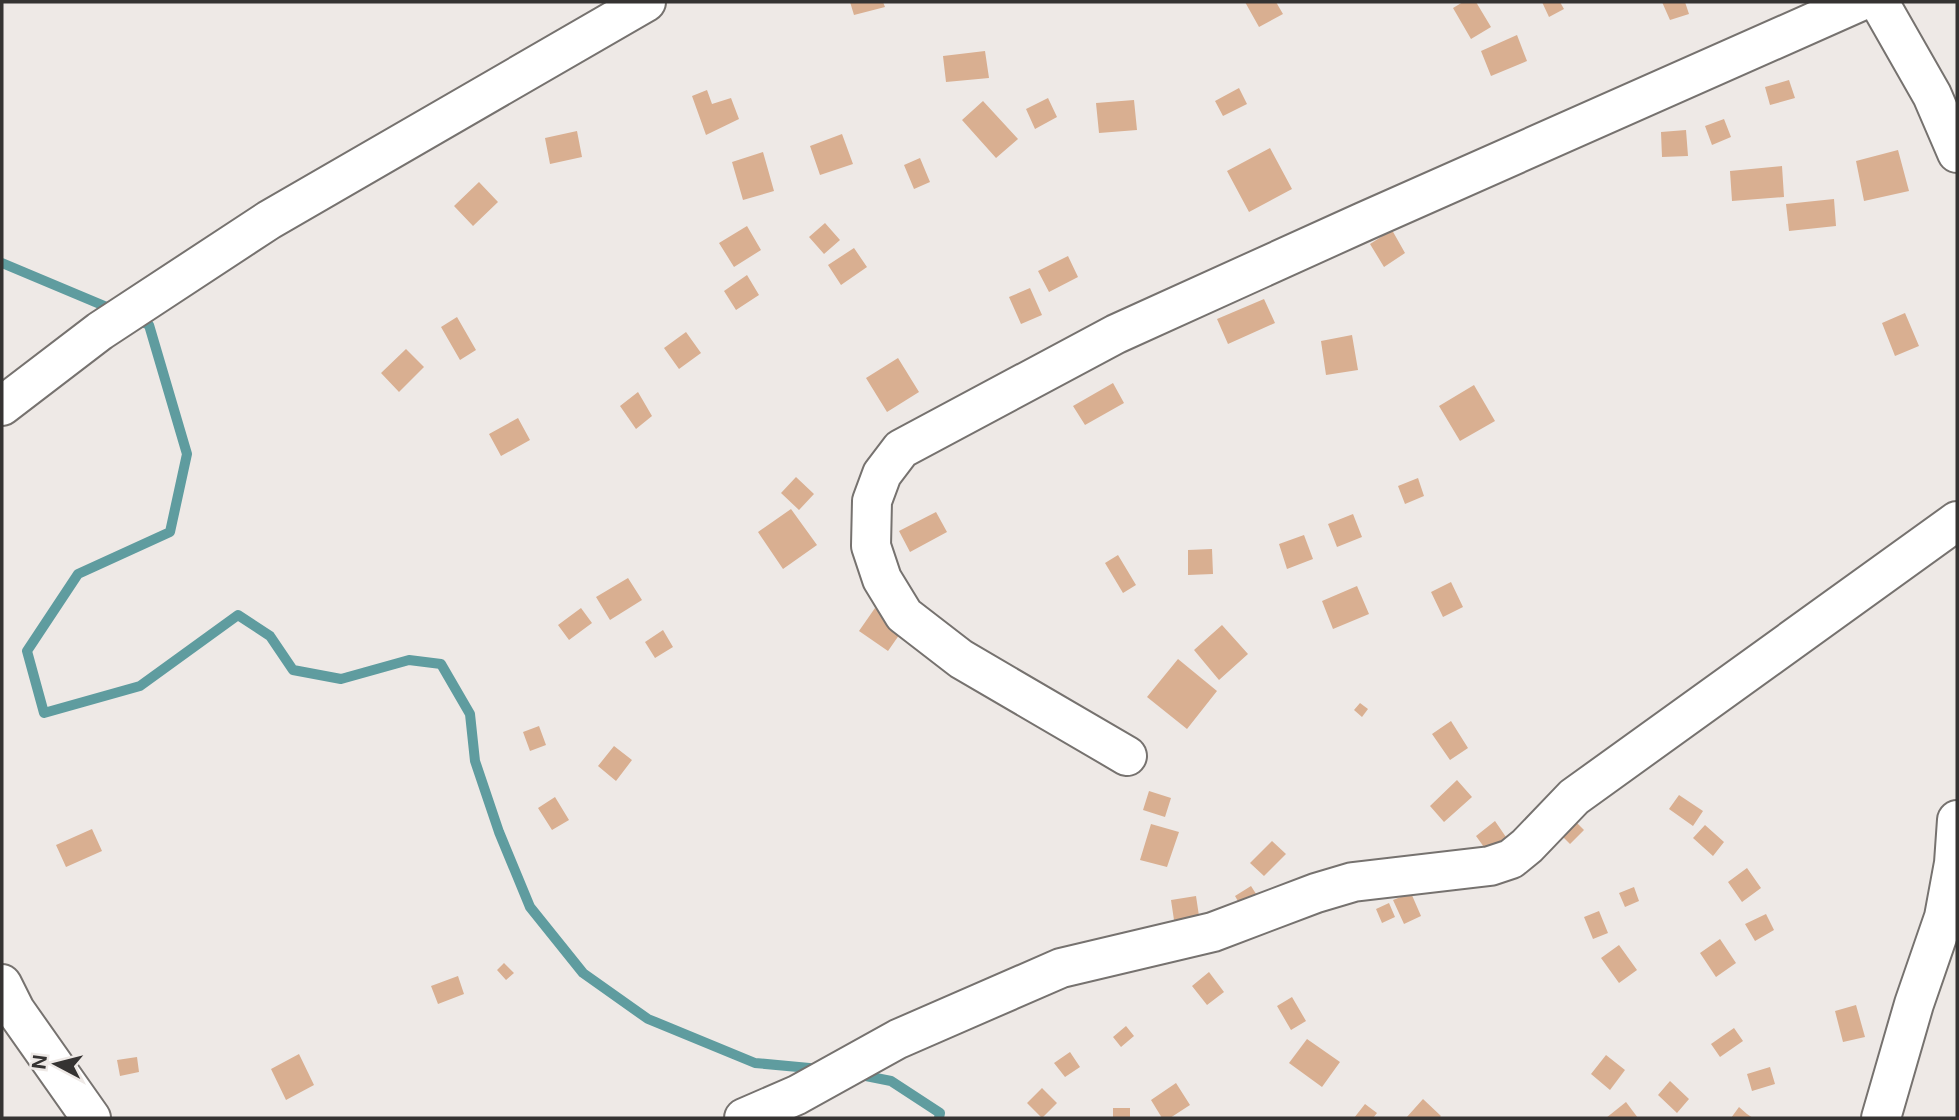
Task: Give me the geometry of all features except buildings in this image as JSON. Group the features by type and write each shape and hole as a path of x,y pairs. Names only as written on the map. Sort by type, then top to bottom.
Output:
{"street":[{"path":"2,405 100,331 269,219 646,2"},
{"path":"1127,756 961,659 904,615 882,579 871,546 872,501 882,474 901,449 1116,334 1859,2"},
{"path":"1879,2 1932,95 1957,153"},
{"path":"744,1118 797,1095 898,1039 1061,968 1213,932 1353,882 1479,867 1511,859 1574,797 1957,521"},
{"path":"1881,1118 1914,1004 1951,920 1957,820"},
{"path":"2,984 15,1010 91,1118"}],"waterway":[{"path":"2,263 114,310"},
{"path":"135,319 149,325 187,454 170,532 78,574 27,651 44,713 140,686 238,615 270,636 293,670 341,679 409,660 441,664 470,714 475,761 499,832 530,907 583,973 648,1019 755,1063 820,1069"},
{"path":"856,1074 891,1081 940,1113 939,1118"}]}
